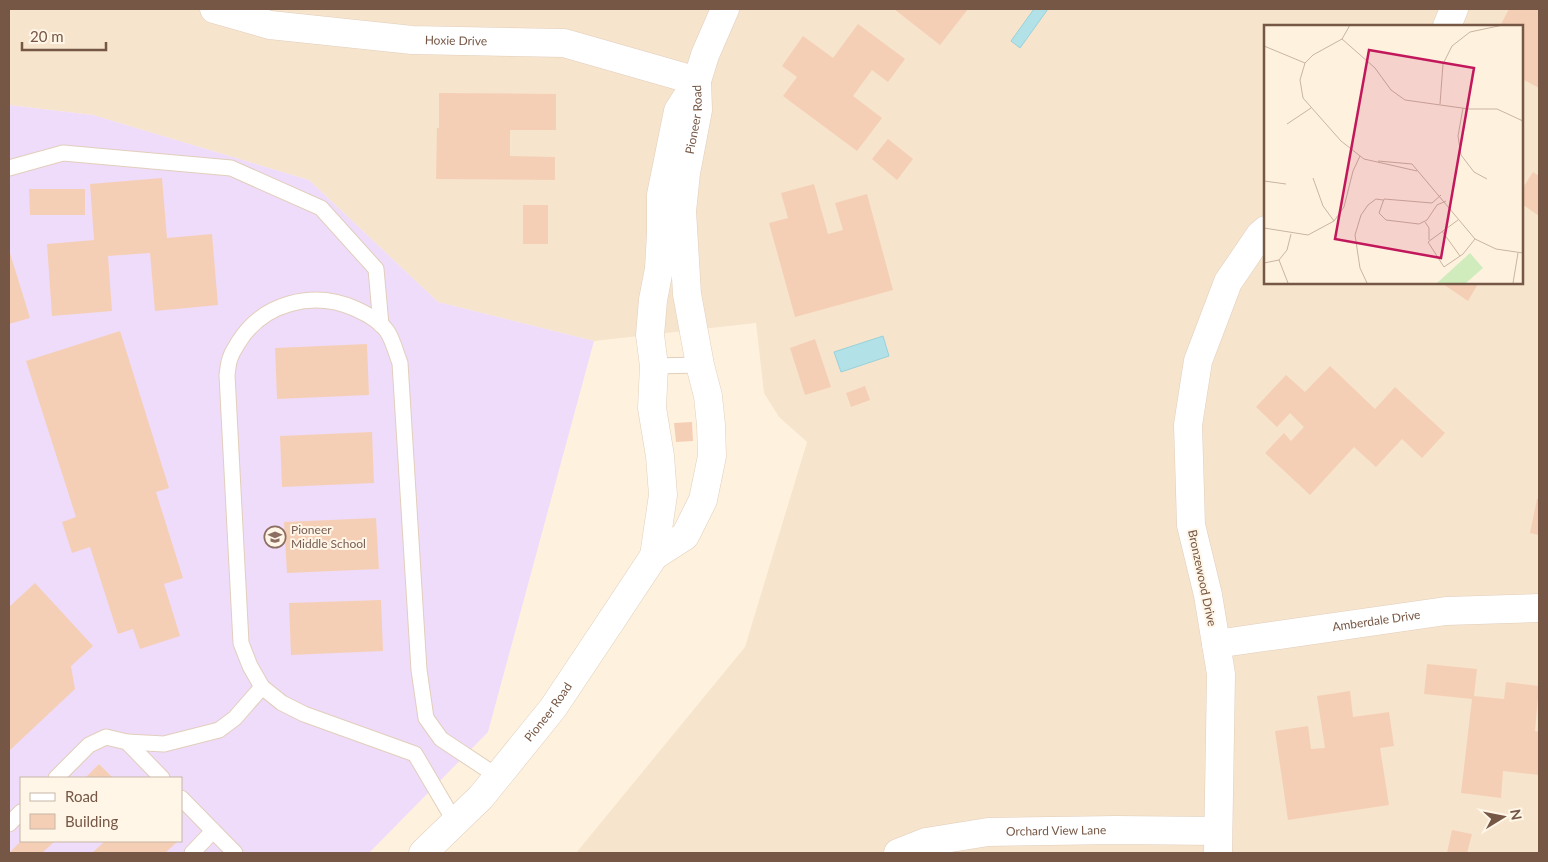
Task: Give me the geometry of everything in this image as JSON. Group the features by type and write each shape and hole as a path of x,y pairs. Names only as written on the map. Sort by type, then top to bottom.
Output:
{"street":[{"name":"Hoxie Drive","path":"214,9 270,25 412,40 564,43 697,81"},
{"path":"697,81 705,55 725,9"},
{"path":"1447,25 1454,9"},
{"name":"Pioneer Road","path":"423,853 481,796 553,708 654,556 686,536 703,500 712,456 711,425 708,396 700,365 687,294 682,211 686,173 698,110 697,81"},
{"name":"Pioneer Road","path":"654,556 663,495 660,456 652,408 654,366 650,335 653,300 659,269 661,195 678,111 697,81"},
{"name":"Bronzewood Drive","path":"1218,842 1221,674 1208,595 1191,525 1188,425 1198,361 1228,282 1264,232"},
{"name":"Amberdale Drive","path":"1216,644 1446,611 1539,608"},
{"name":"Orchard View Lane","path":"898,853 926,842 988,832 1116,830 1218,842"}],"lane":[{"path":"9,168 63,153 232,168 321,208 376,269 381,325"},
{"path":"456,822 415,754 304,714 282,703 262,687 250,666 241,643 227,375 230,356 242,338 251,326 271,311 295,302 318,299 347,304 370,315 387,331 400,363 419,670 426,718 441,738 497,776"},
{"path":"654,366 700,365"},
{"path":"57,777 89,745 106,736 128,742 164,744 220,730 235,718 262,687"},
{"path":"128,742 161,777"},
{"path":"182,799 235,853"},
{"path":"9,824 20,813"},
{"path":"192,853 214,832"}],"shaded area":[{"path":"9,9 1539,9 1539,853 576,853 745,647 807,442 779,417 764,393 756,323 594,341 438,302 309,180 93,115 9,105"},
{"name":"Pioneer Middle School","path":"9,105 93,115 309,180 438,302 594,341 488,732 369,853 9,853"}],"water":[{"path":"1034,9 1048,9 1020,48 1011,41"},
{"path":"883,336 889,356 841,372 834,352"}],"building":[{"path":"894,9 968,9 940,45"},
{"path":"1509,9 1539,9 1539,88 1523,80 1523,25 1501,25"},
{"path":"858,24 905,59 888,82 872,70 853,96 882,118 857,151 783,96 797,77 782,66 803,36 833,58"},
{"path":"439,93 556,94 556,130 510,130 510,156 555,157 555,180 436,179"},
{"path":"888,139 913,159 897,180 872,159"},
{"path":"1533,172 1539,176 1539,216 1523,205 1523,187"},
{"path":"162,178 167,238 212,234 218,305 155,311 150,253 108,256 112,311 52,316 47,244 94,240 90,184"},
{"path":"814,184 828,234 843,230 835,203 867,194 893,290 795,317 769,223 788,218 781,193"},
{"path":"29,189 85,189 85,215 30,215"},
{"path":"523,205 548,205 548,244 523,244"},
{"path":"9,250 30,318 9,324"},
{"path":"1443,284 1478,284 1468,301"},
{"path":"120,331 169,488 156,492 183,578 164,584 180,636 140,649 133,629 118,634 90,547 72,553 62,522 76,517 26,361"},
{"path":"815,339 831,387 805,395 790,348"},
{"path":"367,344 369,395 277,399 275,348"},
{"path":"1330,366 1375,409 1395,387 1445,433 1422,458 1402,439 1376,467 1354,447 1310,495 1265,453 1284,433 1291,441 1304,427 1290,413 1277,427 1256,407 1286,375 1305,392"},
{"path":"865,386 870,400 851,407 846,393"},
{"path":"692,422 693,441 676,442 674,423"},
{"path":"372,432 374,483 282,487 280,436"},
{"path":"1537,499 1539,499 1539,535 1530,533"},
{"path":"376,518 379,569 287,573 284,522"},
{"path":"35,583 93,646 71,666 75,689 9,751 9,607"},
{"path":"381,600 383,651 291,655 289,603"},
{"path":"1427,664 1477,669 1474,696 1504,699 1506,682 1539,686 1535,731 1539,732 1539,775 1503,771 1501,798 1461,793 1472,699 1424,694"},
{"path":"1350,691 1353,717 1389,712 1394,746 1380,748 1389,805 1288,820 1275,731 1308,726 1311,749 1325,748 1317,696"},
{"path":"99,764 112,777 86,777"},
{"path":"1452,830 1472,834 1467,853 1447,853"},
{"path":"20,842 54,842 42,853 9,853"},
{"path":"104,842 177,842 165,853 92,853"}],"place":[{"name":"Pioneer Middle School","path":"275,537"}]}
